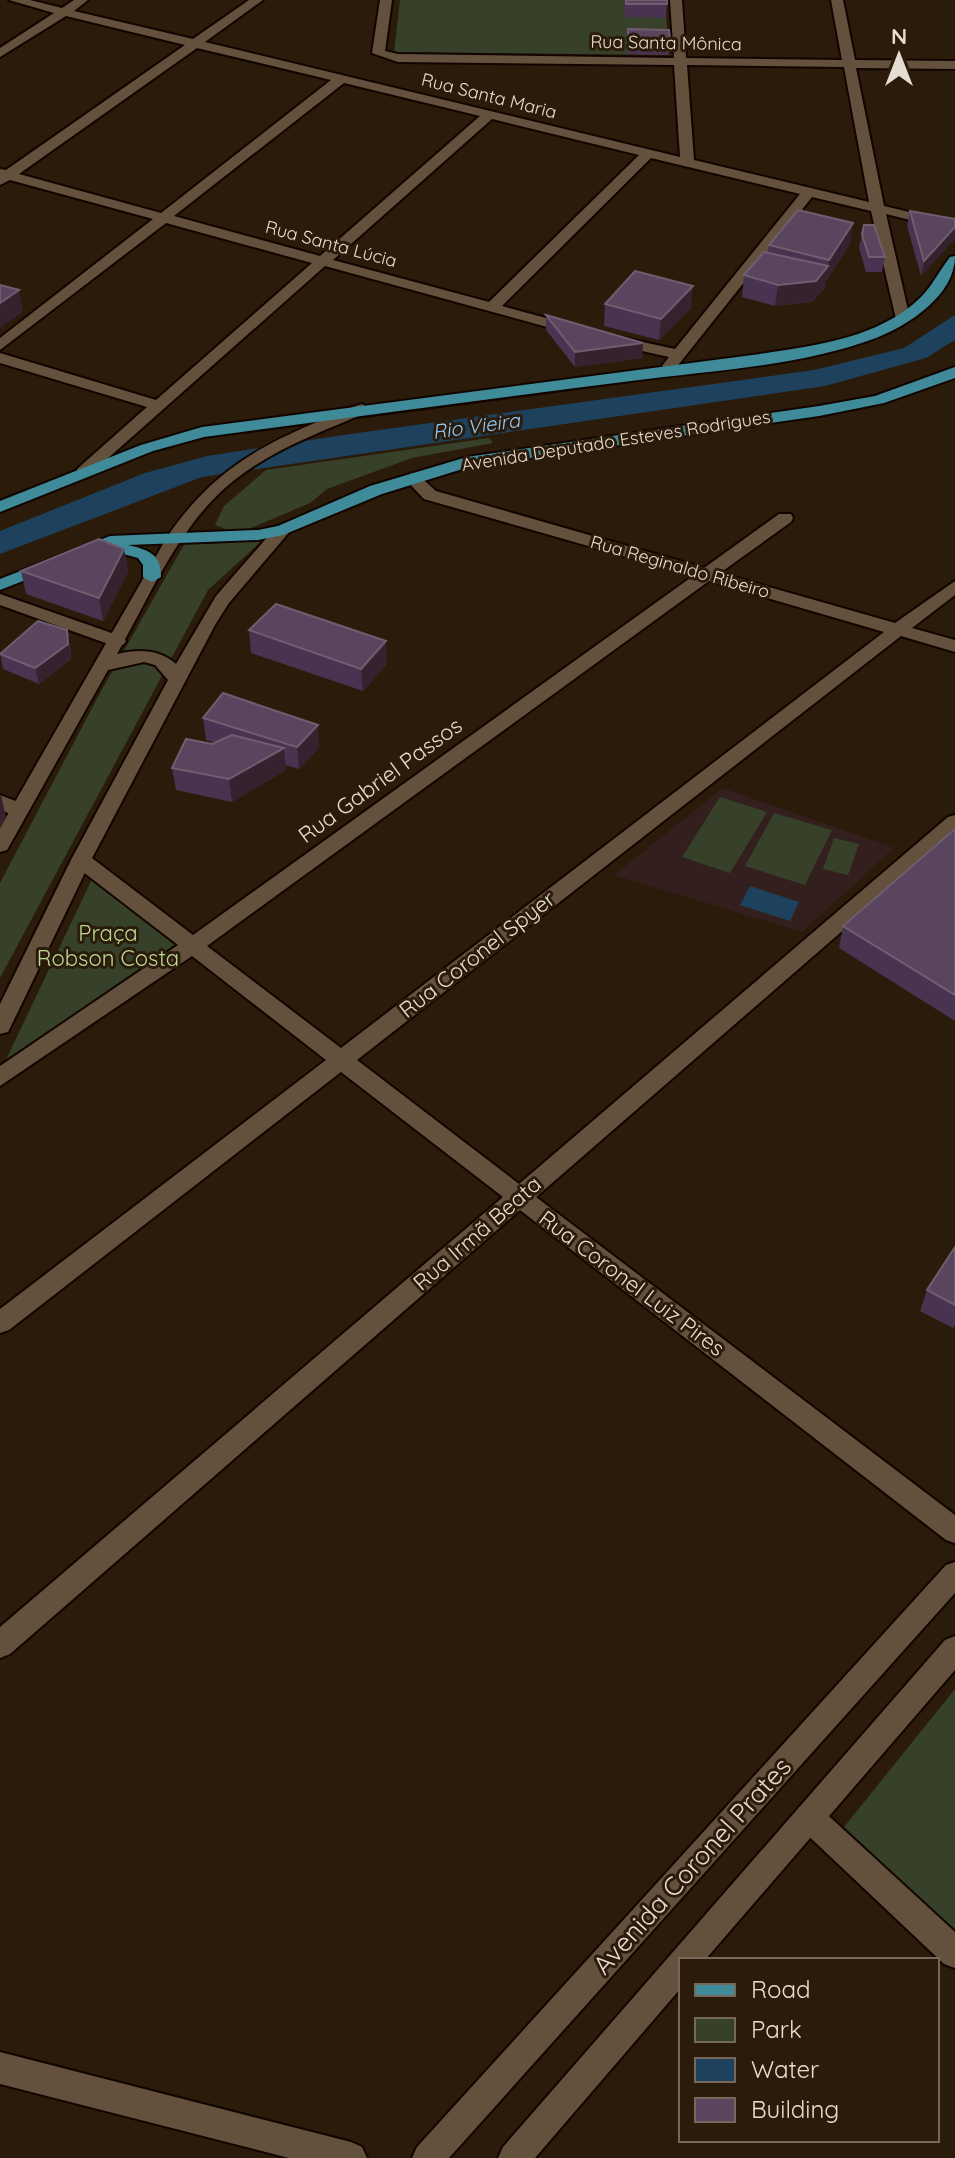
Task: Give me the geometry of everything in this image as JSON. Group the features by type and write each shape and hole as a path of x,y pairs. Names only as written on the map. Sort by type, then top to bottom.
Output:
{"main road":[{"path":"0,507 83,472 202,432 760,359 846,343 903,319 927,299 955,260"},
{"name":"Avenida Deputado Esteves Rodrigues","path":"0,585 87,548 121,538 258,535 283,530 376,490 467,462 878,400 932,383 955,372"},
{"path":"87,548 116,547 144,554 152,564 152,577"}],"street":[{"name":"Rua Santa Maria","path":"15,0 955,227"},
{"path":"0,53 82,0"},
{"path":"3,177 257,0"},
{"name":"Rua Santa Mônica","path":"386,0 378,53 398,58 955,65"},
{"path":"676,0 687,163"},
{"path":"837,0 877,207 903,319"},
{"path":"0,345 341,79"},
{"path":"83,472 489,115"},
{"path":"492,307 648,153"},
{"name":"Rua Santa Lúcia","path":"3,177 652,351 676,354"},
{"path":"652,351 667,371 676,354 808,192"},
{"path":"0,358 156,405"},
{"path":"0,845 9,806 103,666 175,537 210,492 256,459 297,436 362,409"},
{"name":"Rua Reginaldo Ribeiro","path":"412,478 430,495 955,646"},
{"name":"Rua Gabriel Passos","path":"0,1077 193,945 785,518"},
{"name":"Avenida Deputado Esteves Rodrigues","path":"0,1026 81,860 176,678 222,600 283,530"},
{"name":"Rua Coronel Spyer","path":"0,1323 955,586"},
{"path":"0,599 117,641"},
{"path":"103,666 123,657 151,656 170,665 176,678"},
{"name":"Rua Irmã Beata","path":"0,1645 955,822"},
{"name":"Rua Coronel Luiz Pires","path":"81,860 955,1531"},
{"name":"Avenida Coronel Prates","path":"428,2158 955,1574"},
{"path":"687,1958 955,1649"},
{"path":"809,1817 955,1953"},
{"path":"514,2158 679,1967"},
{"path":"0,2068 351,2158"}],"shaded area":[{"path":"723,788 894,848 802,932 614,875"}],"green space":[{"path":"400,0 665,0 669,55 394,52"},
{"path":"489,438 493,443 412,458 327,489 310,503 246,530 228,530 215,525 224,506 266,470"},
{"path":"266,537 208,590 0,978 0,883 100,693 185,543 212,544"},
{"path":"720,797 767,812 730,873 682,857"},
{"path":"774,813 832,830 805,885 745,866"},
{"path":"834,838 859,844 848,875 823,869"},
{"name":"Praça Robson Costa","path":"92,879 183,949 3,1066"},
{"path":"955,1689 955,1932 844,1827"}],"water":[{"name":"Rio Vieira","path":"955,315 955,340 926,358 825,386 202,477 0,554 0,531 145,473 207,456 814,370 904,348"},
{"path":"750,886 799,902 790,921 740,905"}],"building":[{"path":"626,0 667,0 667,4 626,4"},
{"path":"628,29 669,30 670,41 628,40"},
{"path":"798,210 853,223 829,260 769,245"},
{"path":"910,211 955,219 955,227 924,261"},
{"path":"864,225 874,225 885,257 869,257 862,234"},
{"path":"764,252 828,266 816,281 778,285 744,275"},
{"path":"635,271 693,286 661,319 605,304"},
{"path":"0,285 19,290 0,303"},
{"path":"546,315 643,343 575,352"},
{"path":"99,539 124,549 99,598 21,571"},
{"path":"276,604 386,641 361,669 249,630"},
{"path":"38,621 67,630 68,644 35,668 0,654"},
{"path":"223,693 318,725 297,747 203,718"},
{"path":"232,735 284,748 229,779 172,768 186,739 212,744"},
{"path":"955,829 955,995 843,926"},
{"path":"955,1247 955,1305 927,1290"}]}
